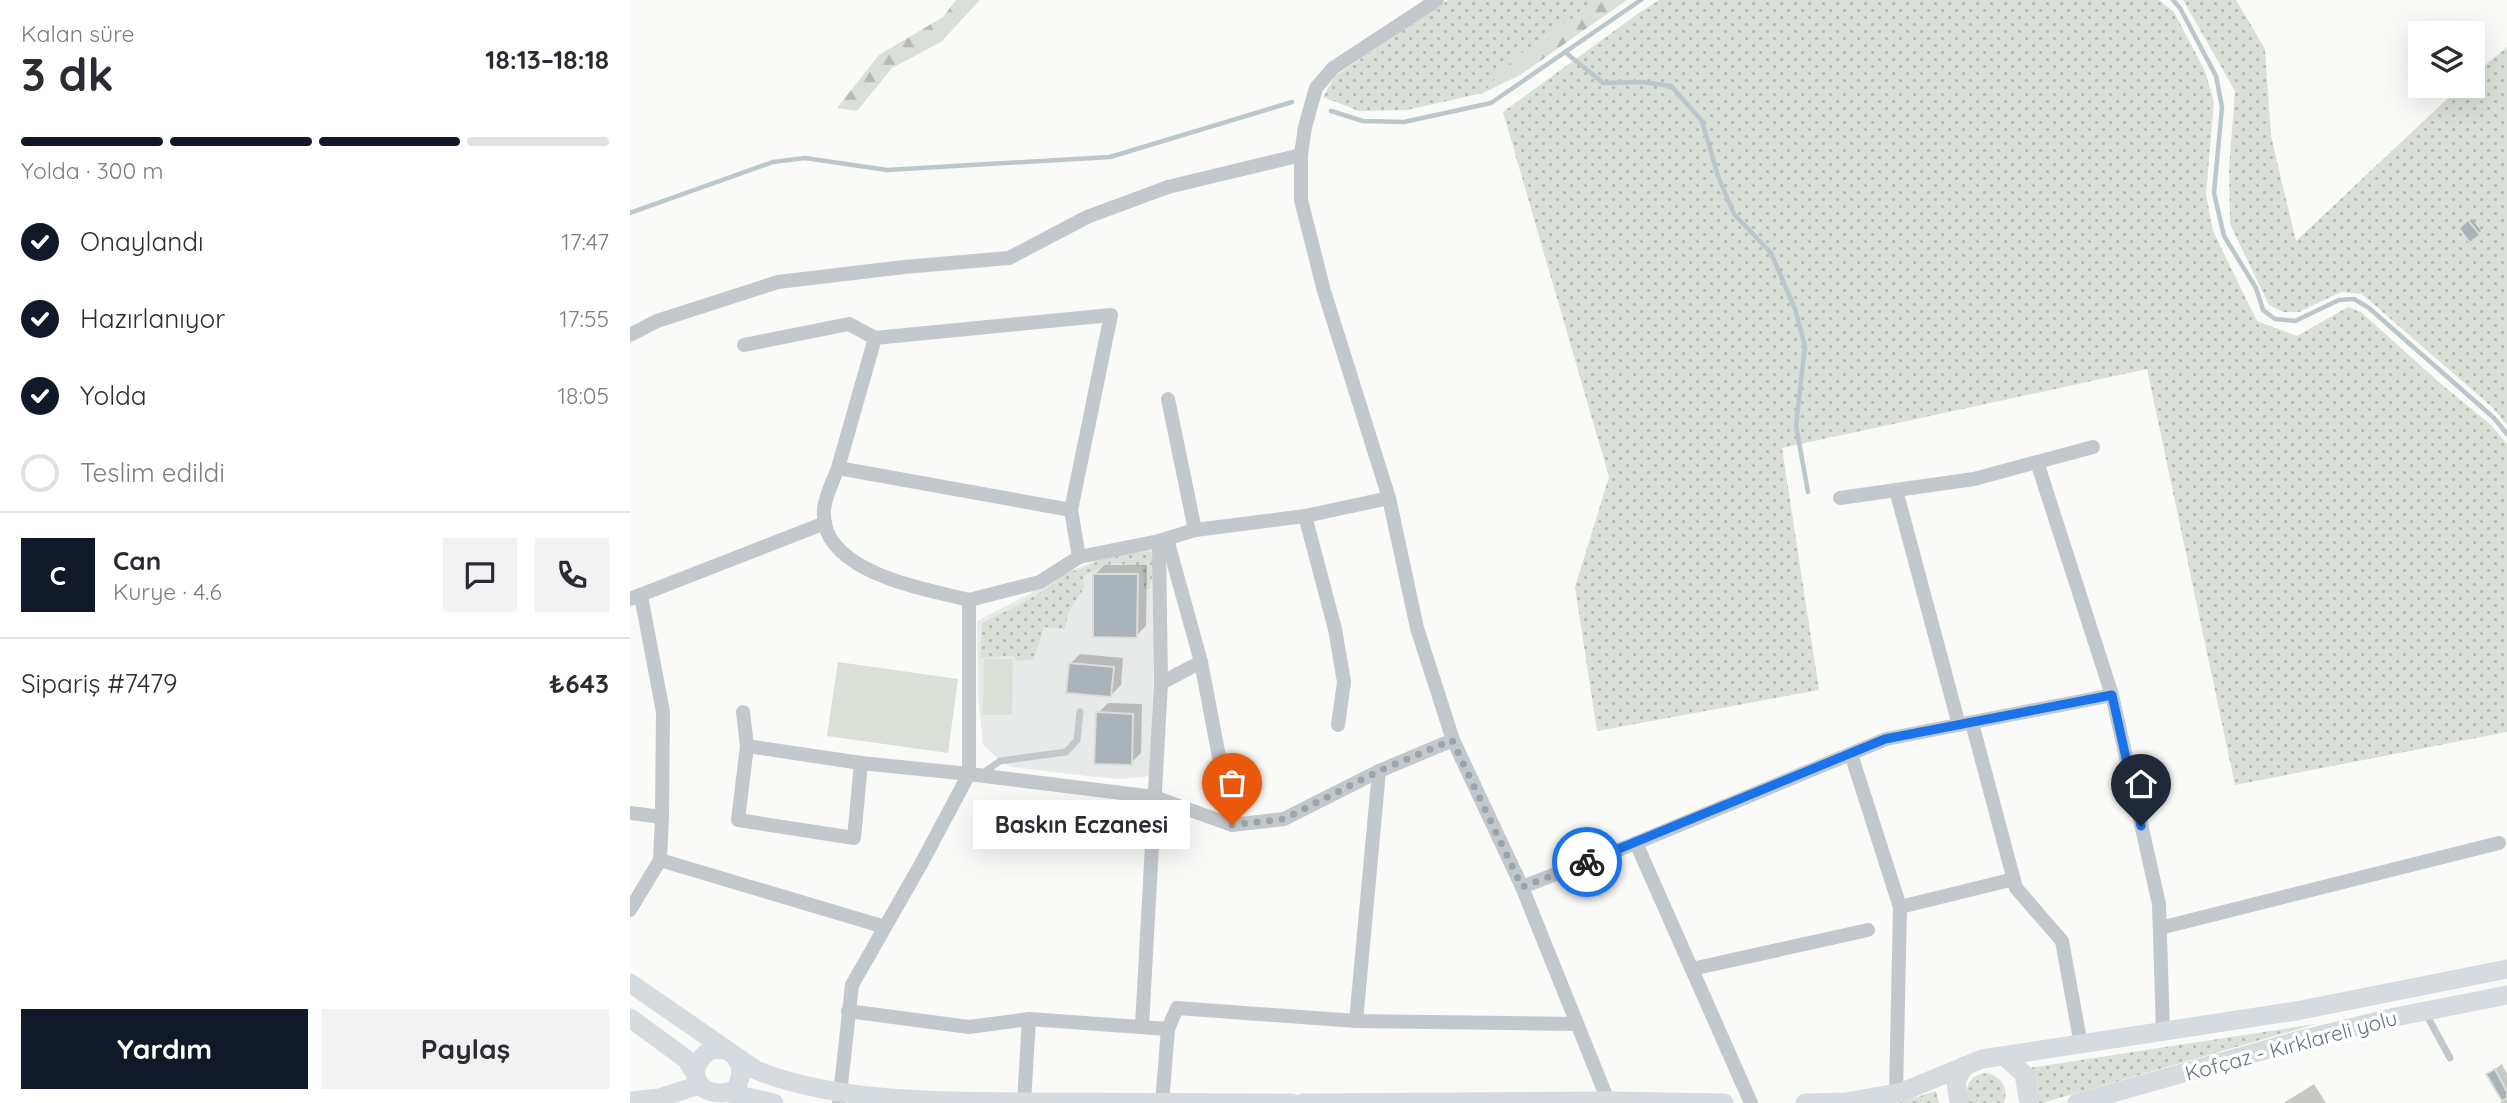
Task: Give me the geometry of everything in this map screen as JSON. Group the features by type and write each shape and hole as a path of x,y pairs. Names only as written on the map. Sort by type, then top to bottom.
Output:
{"main road":[{"path":"1805,1103 1846,1102 1896,1093 1936,1080 1973,1062 2004,1056 2296,1011 2507,969"},
{"path":"630,983 731,1054 776,1080 839,1098 1292,1103"},
{"name":"Kofçaz - Kırklareli yolu","path":"2077,1103 2300,1040 2507,995"},
{"path":"630,1018 686,1059 697,1079 707,1094 714,1096 735,1090 739,1082 740,1065 731,1054 712,1049 697,1064 697,1079"},
{"path":"2004,1056 2024,1074 2029,1103"},
{"path":"1959,1103 1956,1082 1973,1062"},
{"path":"639,1101 697,1079"},
{"path":"729,1093 751,1101 774,1103"},
{"path":"1303,1103 1724,1103"}],"street":[{"path":"1437,0 1333,68 1316,88 1305,127 1301,155 1301,200 1313,251 1389,498 1417,628 1452,740 1522,887 1609,1102"},
{"path":"630,335 657,321 778,282 1009,258 1087,217 1168,187 1301,155"},
{"path":"744,345 849,324 876,338 1111,315 1071,510 1079,556"},
{"path":"876,338 824,508 825,523 839,550 858,566 905,583 969,600 1040,582 1079,556 1163,540 1195,530 1305,516 1389,498"},
{"path":"1168,399 1195,530"},
{"path":"1840,498 1973,479 2093,447"},
{"path":"2037,462 2112,695 2159,904 2163,1032"},
{"path":"838,468 1071,510"},
{"path":"1896,490 2016,888 2062,941 2081,1045"},
{"path":"1305,516 1335,629 1344,682 1338,725"},
{"path":"630,910 660,860 662,817 663,712 636,597 825,523"},
{"path":"1163,540 1201,662 1232,825"},
{"path":"1142,1026 1161,683 1163,540"},
{"path":"839,1098 852,985 974,774 969,600"},
{"path":"1161,683 1201,662"},
{"path":"1522,887 1636,843 1885,739 2112,695"},
{"path":"743,712 747,746 738,820 854,838 861,763"},
{"path":"747,746 861,763 1154,797 1232,825 1284,819 1379,771 1452,740"},
{"path":"1851,754 1900,907 1896,1093"},
{"path":"1356,1021 1379,771"},
{"path":"630,813 662,817"},
{"path":"1636,843 1751,1103"},
{"path":"2160,928 2498,843"},
{"path":"660,860 885,927"},
{"path":"1900,907 2014,878"},
{"path":"1692,970 1868,930"},
{"path":"1162,1103 1168,1029 1177,1008 1356,1021 1577,1024"},
{"path":"848,1011 970,1027 1029,1019 1168,1029"},
{"path":"1024,1102 1029,1019"}],"lane":[{"path":"974,774 1000,761 1066,752 1077,740 1080,712"},
{"path":"2425,1011 2450,1058"}],"shaded area":[{"path":"1148,549 1156,551 1151,776 1122,779 1096,777 1012,767 1000,761 983,745 978,693 977,621 1028,595 1065,568 1075,569 1104,557"}],"green space":[{"path":"956,0 980,0 941,42 892,68 857,111 837,108 879,55 943,17"},
{"path":"1448,0 1599,0 1513,59 1483,93 1407,110 1359,111 1323,97 1335,76"},
{"path":"1599,0 1627,0 1520,75 1483,93 1513,59"},
{"path":"1659,0 2159,0 2174,12 2205,71 2214,102 2206,194 2213,231 2257,321 2297,336 2348,307 2361,312 2490,424 2507,444 2507,732 2235,785 2147,369 1782,448 1819,690 1597,731 1575,587 1609,477 1503,112"},
{"path":"2183,0 2236,0 2265,49 2271,136 2296,241 2448,98 2485,98 2485,65 2507,47 2507,425 2492,407 2362,294 2341,292 2299,312 2283,312 2269,305 2230,224 2229,169 2235,91"},
{"path":"1119,552 1156,553 1150,589 1144,589 1143,567 1113,563 1083,576 1084,588 1068,613 1065,629 1044,627 1034,659 1016,661 1013,656 980,658 982,623 1038,594 1066,571 1087,567"},
{"path":"984,659 1013,659 1012,715 983,715"},
{"path":"838,662 958,679 948,753 827,736"},
{"path":"2316,1024 2042,1103 2034,1103 2028,1068"},
{"path":"1988,1073 2003,1084 2006,1093 2004,1103 1966,1103 1972,1078"},
{"path":"1936,1091 1939,1103 1898,1103"}],"building":[{"path":"2468,220 2480,235 2470,243 2459,228"},
{"path":"1093,574 1138,574 1137,638 1093,637"},
{"path":"1069,663 1114,667 1111,697 1066,693"},
{"path":"1096,712 1133,714 1132,765 1094,764"},
{"path":"2495,1069 2507,1092 2507,1098 2502,1101 2486,1074"}],"waterway":[{"path":"1331,111 1363,121 1404,122 1491,103 1641,0"},
{"path":"2173,0 2180,8 2216,76 2222,107 2214,193 2224,236 2256,288 2263,310 2275,319 2295,321 2339,300 2354,299 2369,308 2494,418 2507,434"},
{"path":"1565,52 1603,83 1643,82 1671,86 1702,121 1718,176 1734,214 1771,253 1795,309 1805,346 1796,426 1808,492"},
{"path":"630,213 773,162 805,158 887,170 1110,157 1292,102"}],"way so far":[{"path":"1232,825 1284,819 1379,771 1452,740 1522,887 1587,862"}],"place":[{"name":"Baskın Eczanesi","path":"1232,825"}],"route":[{"path":"1587,862 1885,739 2112,695 2141,826"}]}
